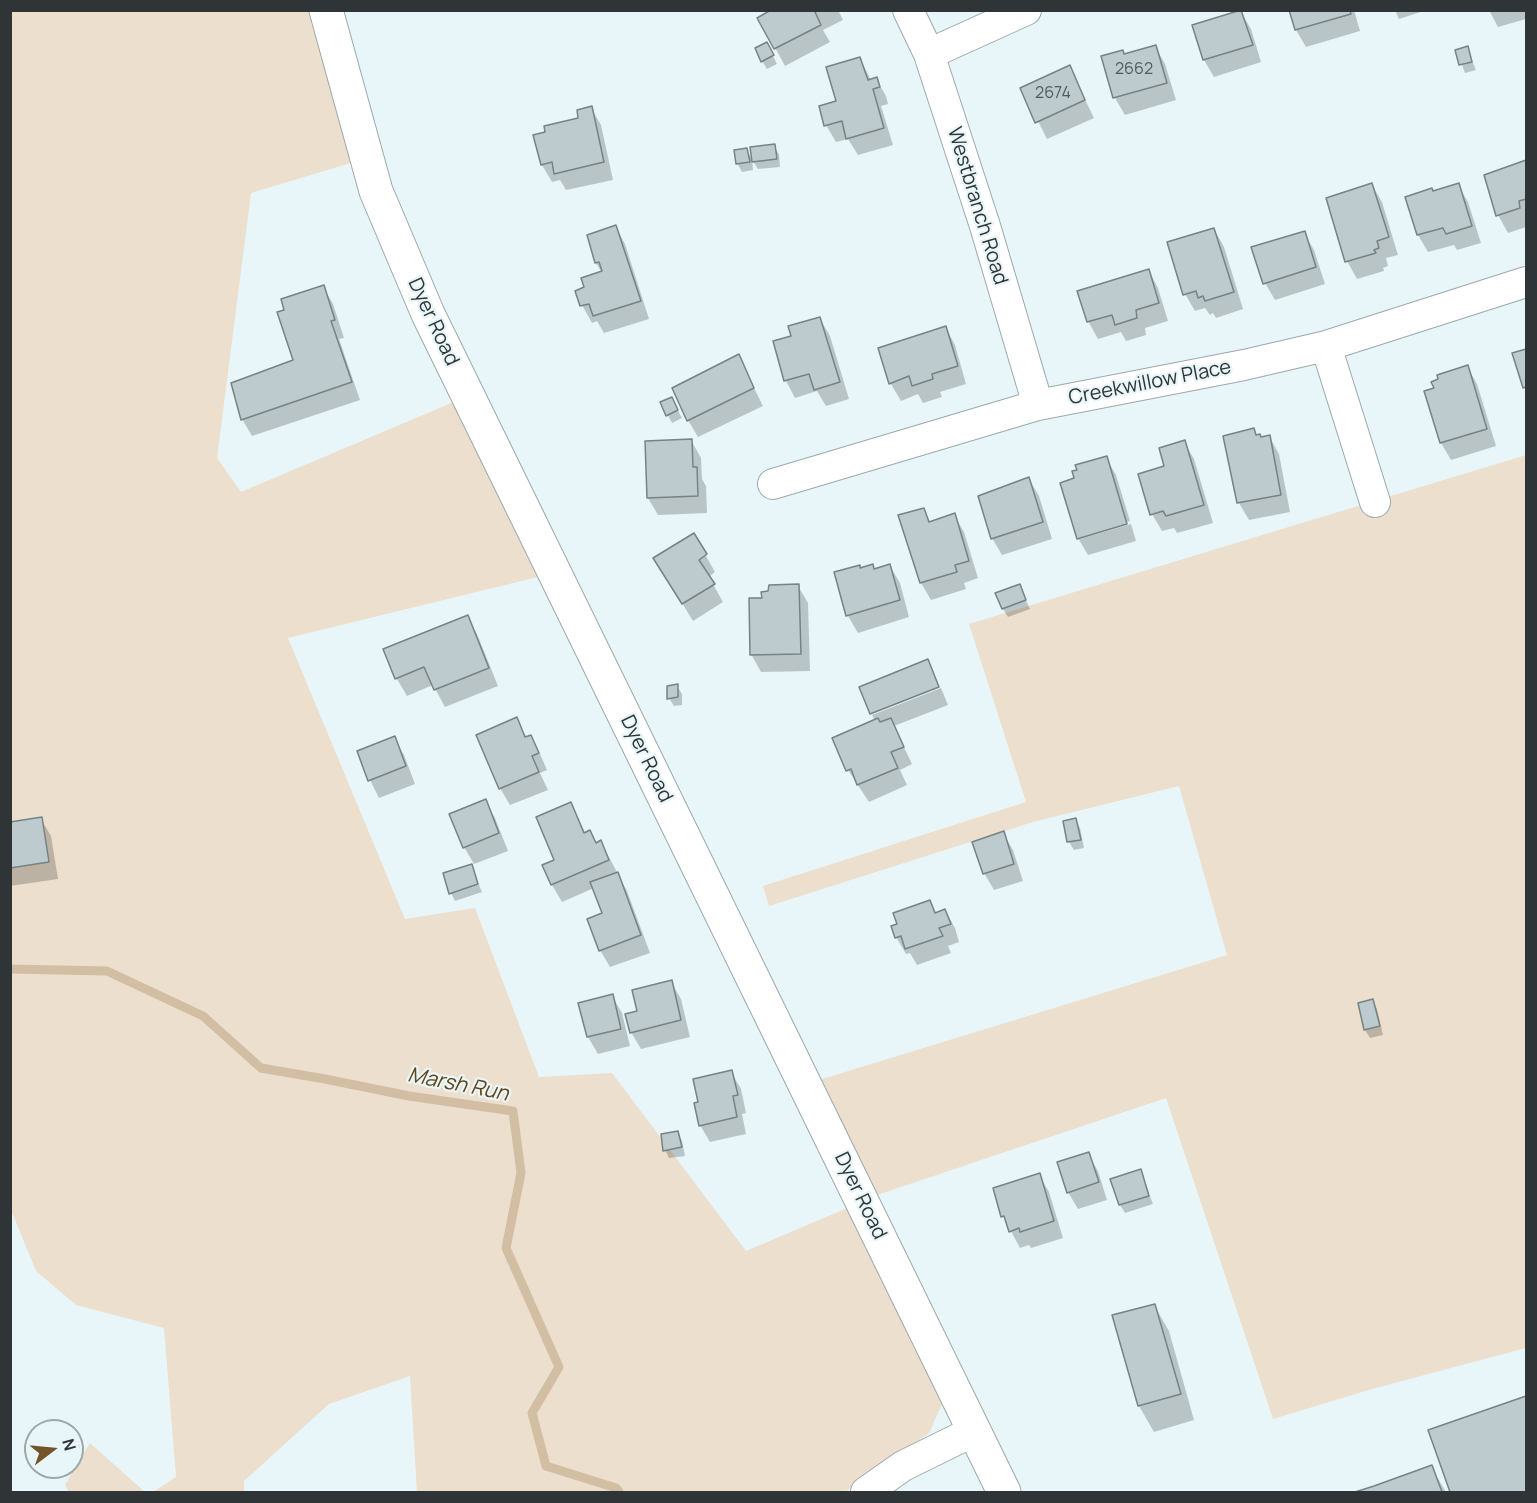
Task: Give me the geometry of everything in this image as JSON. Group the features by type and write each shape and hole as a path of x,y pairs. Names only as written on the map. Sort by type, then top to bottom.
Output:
{"street":[{"name":"Dyer Road","path":"326,10 376,190 428,314 1004,1492"},
{"name":"Westbranch Road","path":"908,10 929,54 985,226 1038,405"},
{"path":"929,54 1026,10"},
{"name":"Creekwillow Place","path":"773,484 1038,405 1244,365 1326,346 1527,282"},
{"path":"1326,346 1375,502"},
{"path":"866,1492 903,1466 974,1431"}],"shaded area":[{"path":"10,11 313,11 354,162 251,193 217,458 241,492 456,401 542,576 288,638 405,919 475,908 539,1077 612,1073 746,1251 852,1206 942,1404 929,1433 845,1492 417,1492 410,1376 329,1404 244,1481 244,1492 153,1492 176,1477 164,1328 76,1305 36,1271 11,1210"},
{"path":"1526,455 1526,1348 1372,1389 1273,1419 1166,1098 874,1196 819,1080 1227,955 1179,786 1033,822 769,906 763,886 1026,802 969,624"},
{"path":"90,1443 145,1492 69,1492 65,1485 69,1479 84,1479 84,1453"}],"building":[{"path":"771,10 819,10 815,12 821,25 774,49 757,18"},
{"path":"1241,10 1253,45 1203,60 1192,25"},
{"path":"1289,10 1350,10 1351,14 1295,30"},
{"path":"767,42 774,55 761,62 755,48"},
{"path":"1156,45 1167,83 1113,98 1101,56 1123,50 1124,54"},
{"path":"1468,46 1472,62 1459,65 1455,50"},
{"path":"860,57 868,80 877,77 880,87 873,89 884,128 846,139 842,121 824,126 819,106 836,101 826,67"},
{"path":"1070,65 1085,100 1035,123 1020,88"},
{"path":"592,106 604,162 554,174 552,162 541,165 533,135 545,132 544,126 578,118 577,110"},
{"path":"775,144 777,159 752,162 750,147"},
{"path":"747,148 750,162 736,164 734,150"},
{"path":"1526,160 1526,199 1519,201 1520,208 1496,216 1484,175"},
{"path":"1372,183 1389,237 1377,241 1379,248 1374,250 1376,253 1345,262 1326,198"},
{"path":"1459,183 1472,226 1446,234 1443,228 1417,235 1405,197 1432,188 1433,191"},
{"path":"616,225 641,301 593,316 589,304 580,306 575,291 584,287 581,278 602,271 599,262 595,263 587,235"},
{"path":"1214,228 1234,292 1205,301 1203,296 1198,298 1196,291 1183,295 1167,242"},
{"path":"1305,231 1316,267 1263,284 1251,247"},
{"path":"1149,269 1159,303 1136,310 1137,318 1115,325 1112,315 1087,322 1077,291"},
{"path":"324,285 335,320 331,321 352,382 241,420 231,383 293,360 277,312 284,310 281,299"},
{"path":"820,317 840,382 814,390 809,374 784,381 773,341 791,336 788,326"},
{"path":"946,326 958,366 932,374 933,379 912,386 909,376 889,384 878,348"},
{"path":"1526,349 1526,387 1523,388 1512,353"},
{"path":"739,354 754,388 687,421 672,388"},
{"path":"1468,365 1487,429 1440,443 1424,391 1434,388 1431,382 1438,379 1437,375"},
{"path":"672,397 678,410 666,416 660,402"},
{"path":"1254,428 1256,435 1260,434 1261,437 1270,435 1281,495 1237,503 1223,436"},
{"path":"692,439 693,467 697,467 698,496 647,498 645,441"},
{"path":"1185,440 1204,505 1166,516 1163,511 1150,515 1138,474 1164,466 1159,448"},
{"path":"1107,456 1127,524 1077,539 1060,483 1074,478 1072,471 1077,470 1075,465"},
{"path":"1029,477 1043,522 991,539 978,496"},
{"path":"924,508 929,522 955,513 969,561 955,565 957,572 920,583 898,515"},
{"path":"694,533 707,554 699,560 715,584 682,604 653,558"},
{"path":"873,564 874,569 890,564 900,600 846,616 834,572"},
{"path":"799,584 801,654 750,655 749,598 762,598 761,592 768,591 769,585"},
{"path":"1020,584 1026,600 1002,609 995,593"},
{"path":"468,615 489,668 434,690 424,667 395,679 383,649"},
{"path":"928,659 939,687 870,714 859,687"},
{"path":"678,684 678,697 667,699 667,686"},
{"path":"517,717 525,737 531,735 539,753 532,756 539,772 499,789 476,735"},
{"path":"878,718 880,722 891,718 904,747 891,752 898,768 857,785 851,769 846,771 832,738"},
{"path":"395,736 406,766 368,781 357,751"},
{"path":"486,799 499,833 463,848 449,814"},
{"path":"571,802 584,833 590,830 596,843 601,840 609,860 551,885 542,865 554,860 536,817"},
{"path":"42,817 49,862 10,868 10,822"},
{"path":"1076,818 1081,840 1067,842 1063,821"},
{"path":"1004,831 1014,864 983,874 972,842"},
{"path":"472,864 478,884 449,894 443,873"},
{"path":"618,872 641,935 599,951 587,919 602,913 590,882"},
{"path":"930,900 935,913 945,909 951,924 939,928 943,936 905,949 901,936 895,938 891,926 897,924 893,913"},
{"path":"672,980 681,1020 630,1033 625,1014 637,1011 632,990"},
{"path":"613,994 621,1029 587,1037 578,1003"},
{"path":"1373,999 1380,1026 1364,1030 1358,1003"},
{"path":"732,1070 738,1095 733,1096 737,1117 699,1126 694,1103 698,1102 693,1079"},
{"path":"678,1131 682,1147 663,1151 661,1134"},
{"path":"1089,1152 1099,1182 1067,1193 1057,1162"},
{"path":"1141,1169 1149,1196 1119,1205 1110,1179"},
{"path":"1040,1173 1054,1221 1020,1232 1019,1228 1009,1232 1004,1216 1001,1217 993,1188"},
{"path":"1155,1304 1181,1394 1138,1406 1112,1315"},
{"path":"1526,1396 1526,1492 1450,1492 1428,1430"},
{"path":"1432,1465 1442,1492 1355,1492 1374,1486"}],"waterway":[{"name":"Marsh Run","path":"10,969 107,971 203,1016 261,1068 409,1096 513,1111 521,1173 506,1248 559,1367 532,1413 546,1466 616,1488 619,1492"}]}
